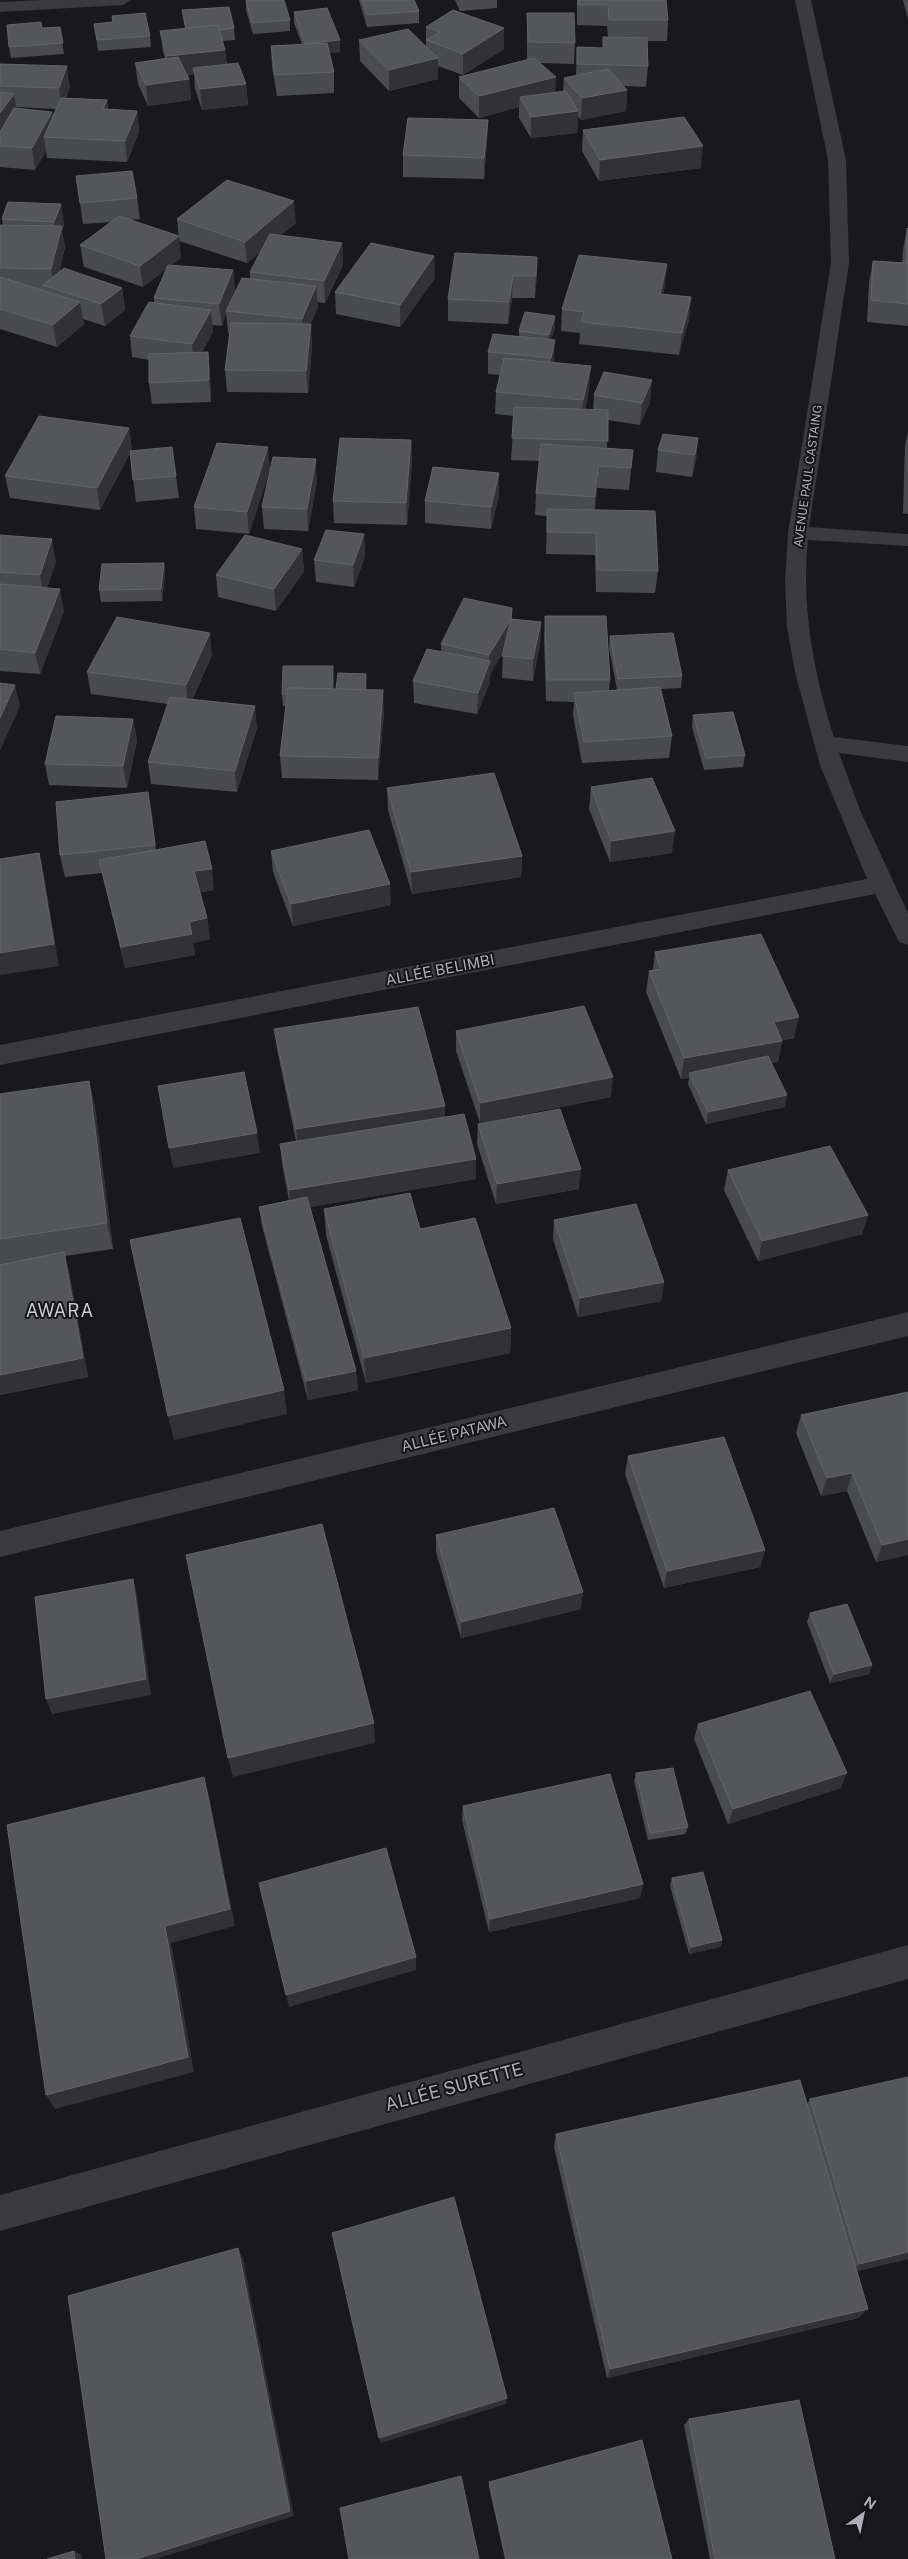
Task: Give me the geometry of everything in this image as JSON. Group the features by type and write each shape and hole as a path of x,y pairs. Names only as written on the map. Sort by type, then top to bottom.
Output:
{"street":[{"path":"0,7 123,0"},
{"name":"AVENUE PAUL CASTAING","path":"803,0 837,160 841,221 840,263 798,533 795,580 801,652 826,744 841,787 880,884 908,936"},
{"path":"798,533 908,540"},
{"path":"826,744 908,754"},
{"name":"ALLÉE BELIMBI","path":"0,1055 880,884"},
{"name":"ALLÉE PATAWA","path":"0,1544 908,1324"},
{"name":"ALLÉE SURETTE","path":"0,2213 908,1962"}],"building":[{"path":"246,0 284,0 290,20 252,23"},
{"path":"362,0 414,0 419,11 367,15"},
{"path":"578,0 666,0 668,20 609,20 608,5 578,5"},
{"path":"229,7 234,28 219,30 218,25 186,29 182,10"},
{"path":"327,8 340,40 305,44 294,12"},
{"path":"453,10 504,28 463,54 426,40 440,32 426,27"},
{"path":"145,13 150,36 97,40 94,24 113,22 112,16"},
{"path":"527,13 574,13 575,43 528,42"},
{"path":"41,22 42,28 60,27 63,43 9,47 7,25"},
{"path":"218,25 225,50 167,56 160,31"},
{"path":"408,29 438,58 389,70 359,40"},
{"path":"603,37 647,38 648,66 577,64 577,47 603,48"},
{"path":"327,43 334,72 275,75 271,46"},
{"path":"178,57 189,79 146,85 135,63"},
{"path":"534,58 556,77 479,96 459,77"},
{"path":"238,63 246,84 200,89 193,68"},
{"path":"0,64 67,66 59,88 0,86"},
{"path":"608,69 627,90 582,98 564,78"},
{"path":"566,91 578,111 531,117 520,97"},
{"path":"0,92 14,94 0,113"},
{"path":"61,98 107,100 103,109 137,111 125,141 44,137"},
{"path":"14,108 52,112 32,148 0,146 0,132"},
{"path":"684,117 703,146 600,160 583,130"},
{"path":"408,118 488,120 484,158 403,155"},
{"path":"132,171 137,198 80,203 76,176"},
{"path":"227,180 294,201 245,242 177,219"},
{"path":"8,202 61,204 54,222 2,219"},
{"path":"119,216 179,236 140,266 80,245"},
{"path":"0,225 62,226 51,269 0,268"},
{"path":"907,228 908,304 871,300 873,261 906,263"},
{"path":"270,234 342,243 324,281 250,272"},
{"path":"371,243 434,256 400,305 335,292"},
{"path":"455,253 537,257 536,276 513,276 509,302 448,299"},
{"path":"579,255 667,264 660,294 691,297 682,333 581,322 584,312 562,309"},
{"path":"168,265 233,270 219,304 154,298"},
{"path":"64,268 122,288 101,304 43,285"},
{"path":"0,277 80,302 53,325 0,309"},
{"path":"242,278 316,286 302,319 226,311"},
{"path":"149,302 211,310 192,344 130,336"},
{"path":"525,312 555,316 549,335 519,331"},
{"path":"231,323 311,324 306,371 225,370"},
{"path":"493,334 555,340 551,358 488,352"},
{"path":"208,352 209,380 149,383 149,354"},
{"path":"504,358 591,366 583,400 496,392"},
{"path":"604,372 652,380 642,403 594,395"},
{"path":"514,407 608,410 608,441 512,438"},
{"path":"39,416 129,428 97,488 5,476"},
{"path":"663,434 698,438 695,455 658,450"},
{"path":"340,438 411,440 406,503 333,501"},
{"path":"217,443 268,447 247,512 194,507"},
{"path":"541,444 633,450 631,468 598,466 595,497 536,493"},
{"path":"172,447 176,476 133,480 130,451"},
{"path":"273,457 316,459 307,509 262,507"},
{"path":"433,467 499,473 491,507 425,501"},
{"path":"547,509 655,511 658,571 597,570 596,533 547,532"},
{"path":"326,530 364,534 353,565 314,560"},
{"path":"0,535 52,539 40,575 0,572"},
{"path":"245,535 302,549 274,589 216,575"},
{"path":"164,563 161,589 99,590 102,564"},
{"path":"0,584 60,589 35,653 0,649"},
{"path":"464,598 512,608 511,619 489,655 441,644"},
{"path":"545,616 606,616 610,680 547,680"},
{"path":"117,617 210,633 186,685 87,672"},
{"path":"511,619 541,622 533,659 502,656"},
{"path":"673,633 682,676 618,679 610,636"},
{"path":"427,649 490,661 478,693 413,681"},
{"path":"283,666 333,666 332,689 288,688 288,694 282,694"},
{"path":"338,673 366,674 365,690 336,689"},
{"path":"0,683 15,685 0,718"},
{"path":"660,687 672,736 584,742 574,693"},
{"path":"288,688 383,690 378,758 280,756"},
{"path":"170,697 255,706 235,771 148,762"},
{"path":"733,712 745,755 706,758 693,715"},
{"path":"56,716 133,719 123,766 45,764"},
{"path":"494,773 522,856 411,872 387,788"},
{"path":"652,778 675,831 611,841 591,787"},
{"path":"148,792 155,845 60,855 56,802"},
{"path":"369,830 390,884 291,904 271,851"},
{"path":"205,841 212,869 194,871 207,918 189,922 192,934 121,947 99,860"},
{"path":"39,853 54,944 0,953 0,859"},
{"path":"761,934 799,1017 774,1022 782,1041 684,1058 649,971 661,969 655,952"},
{"path":"584,1006 613,1077 480,1103 456,1031"},
{"path":"418,1007 445,1106 296,1129 274,1029"},
{"path":"768,1056 787,1095 708,1112 689,1073"},
{"path":"244,1072 257,1133 169,1148 158,1086"},
{"path":"89,1081 107,1223 0,1239 0,1094"},
{"path":"560,1109 581,1169 497,1184 478,1124"},
{"path":"464,1114 476,1159 289,1190 280,1144"},
{"path":"830,1146 868,1215 762,1241 728,1170"},
{"path":"410,1193 420,1229 475,1218 511,1328 364,1358 324,1209"},
{"path":"307,1197 356,1371 306,1381 259,1207"},
{"path":"636,1204 664,1282 580,1298 554,1220"},
{"path":"240,1218 284,1390 168,1416 130,1240"},
{"path":"64,1252 83,1358 0,1375 0,1265"},
{"path":"908,1392 908,1539 882,1545 852,1473 827,1478 801,1415"},
{"path":"724,1437 765,1550 667,1571 628,1456"},
{"path":"554,1508 583,1592 461,1622 436,1535"},
{"path":"322,1524 374,1723 228,1758 186,1555"},
{"path":"133,1579 146,1679 46,1699 35,1597"},
{"path":"847,1604 872,1665 834,1674 810,1613"},
{"path":"810,1691 847,1773 733,1809 698,1724"},
{"path":"673,1768 688,1827 650,1833 636,1773"},
{"path":"610,1774 643,1884 490,1919 463,1806"},
{"path":"204,1777 230,1909 165,1926 188,2057 46,2095 7,1825"},
{"path":"386,1848 416,1957 286,1995 259,1883"},
{"path":"703,1872 722,1940 691,1947 672,1878"},
{"path":"908,2077 908,2252 859,2264 810,2099"},
{"path":"800,2080 868,2309 610,2369 556,2134"},
{"path":"454,2197 507,2398 379,2438 332,2233"},
{"path":"238,2248 290,2511 136,2559 106,2559 68,2296"},
{"path":"799,2400 835,2559 715,2559 689,2419"},
{"path":"642,2440 672,2559 506,2559 489,2482"},
{"path":"461,2476 479,2559 349,2559 340,2508"},
{"path":"74,2551 75,2559 47,2559"}],"district":[{"name":"AWARA","path":"60,1311"}]}
